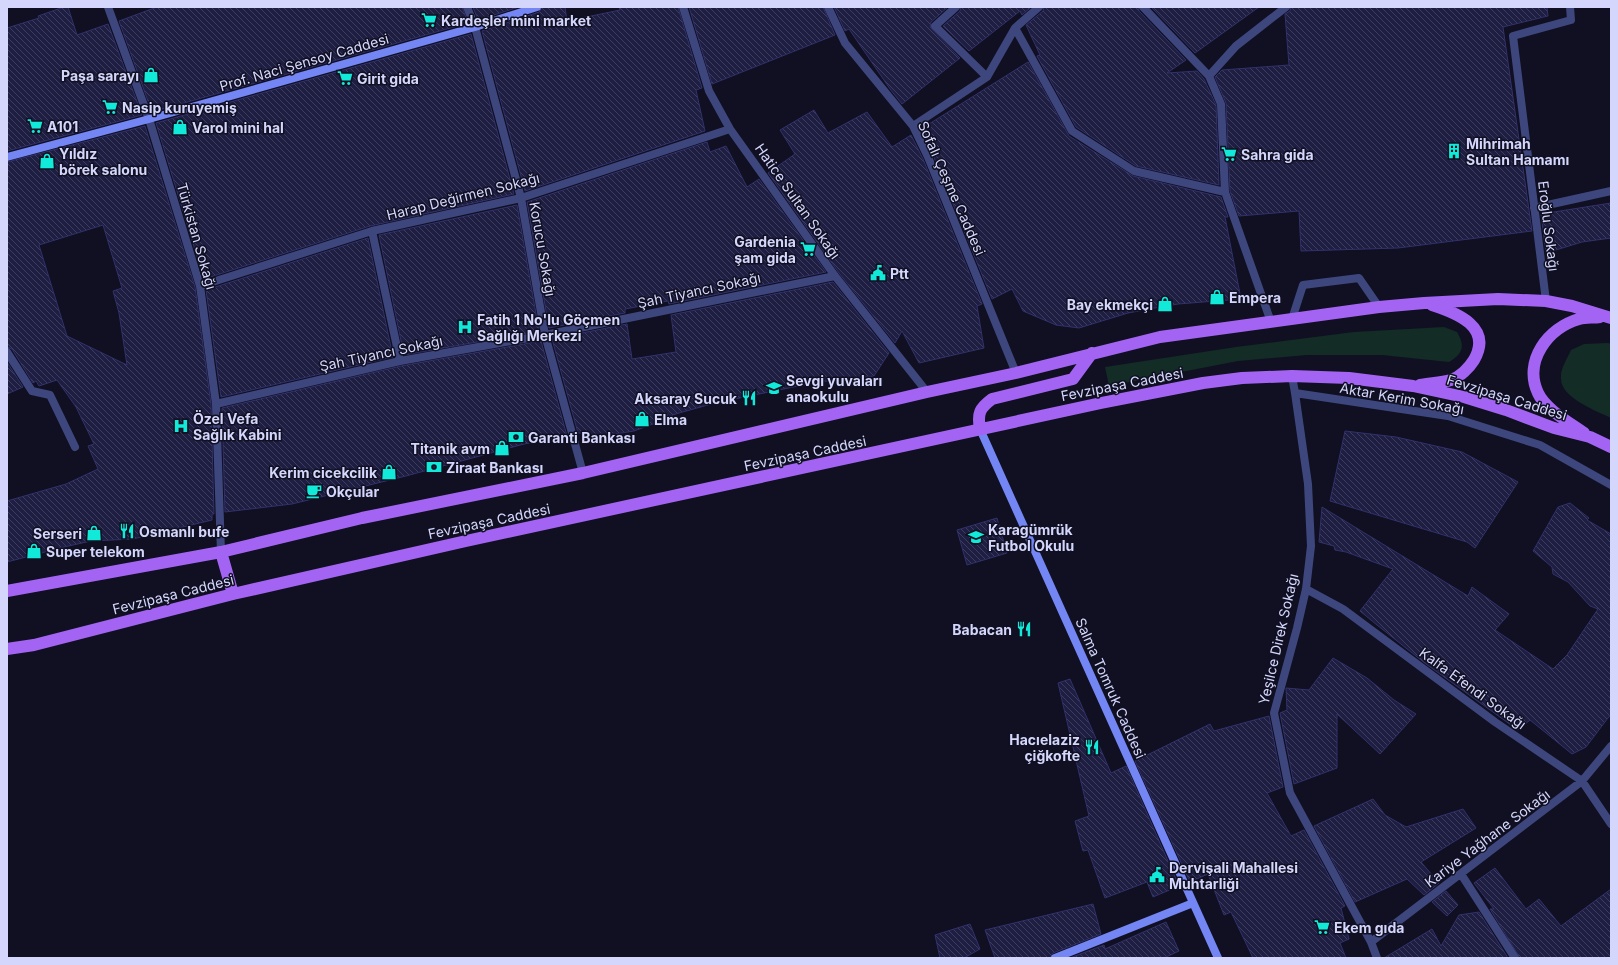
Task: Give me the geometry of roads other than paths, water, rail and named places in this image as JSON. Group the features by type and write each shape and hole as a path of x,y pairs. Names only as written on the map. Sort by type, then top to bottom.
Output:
{"main road":[{"name":"Fevzipaşa Caddesi","path":"7,591 221,552 362,518 583,474 926,392 1016,373 1160,337 1379,307 1498,299 1546,301 1610,315"},
{"path":"1413,386 1452,379 1470,367 1478,352 1478,334 1472,325 1462,317 1424,303"},
{"path":"1590,437 1553,411 1538,394 1533,373 1536,354 1547,339 1564,325 1580,319 1610,315"},
{"path":"980,429 978,417 982,406 992,399 1073,379 1092,353"},
{"name":"Fevzipaşa Caddesi","path":"7,649 34,645 233,594 466,541 1101,403 1203,383 1242,378 1292,376 1349,378 1413,386 1464,397 1506,410 1554,428 1590,437 1611,447"},
{"path":"221,552 233,594"}],"street":[{"name":"Korucu Sokağı","path":"468,7 475,27 521,198 545,336 583,474"},
{"name":"Prof. Naci Şensoy Caddesi","path":"7,157 150,119 475,27 537,7"},
{"name":"Hatice Sultan Sokağı","path":"683,7 709,91 730,129 835,276 926,392"},
{"name":"Sofalı Çeşme Caddesi","path":"828,7 845,43 913,126 928,157 1016,373"},
{"path":"956,7 935,26 987,78"},
{"path":"913,126 987,78 1015,28 1038,7"},
{"path":"1143,7 1209,76 1221,104 1225,192 1271,322"},
{"path":"1209,76 1236,46 1286,7"},
{"name":"Eroğlu Sokağı","path":"1546,301 1513,36 1571,20 1570,7"},
{"name":"Türkistan Sokağı","path":"111,8 150,119 200,286 216,404 221,552"},
{"path":"1015,28 1072,131 1134,171 1225,192"},
{"name":"Harap Değirmen Sokağı","path":"200,286 372,232 521,198 730,129"},
{"path":"1534,208 1611,191"},
{"path":"372,232 400,361"},
{"name":"Şah Tiyancı Sokağı","path":"216,404 400,361 545,336 835,276"},
{"path":"1292,319 1303,285 1359,278 1379,307"},
{"path":"7,352 32,391 50,395 74,447"},
{"name":"Yeşilce Direk Sokağı","path":"1292,376 1308,484 1311,546 1306,589 1274,713 1290,793 1370,942 1377,958"},
{"name":"Aktar Kerim Sokağı","path":"1295,393 1448,416 1540,445 1611,485"},
{"name":"Salma Tomruk Caddesi","path":"980,429 1218,958"},
{"name":"Kalfa Efendi Sokağı","path":"1306,589 1343,609 1495,722 1582,781 1611,824"},
{"name":"Kariye Yağhane Sokağı","path":"1370,942 1582,781 1611,746"},
{"path":"1461,874 1515,958"},
{"path":"1055,958 1193,903"}],"place":[{"name":"Kardeşler mini market","path":"429,20"},
{"name":"Paşa sarayı","path":"151,75"},
{"name":"Girit gida","path":"345,78"},
{"name":"Nasip kuruyemiş","path":"110,107"},
{"name":"A101","path":"35,126"},
{"name":"Varol mini hal","path":"180,127"},
{"name":"Mihrimah Sultan Hamamı","path":"1454,151"},
{"name":"Sahra gida","path":"1229,154"},
{"name":"Yıldız börek salonu","path":"47,161"},
{"name":"Gardenia şam gida","path":"808,249"},
{"name":"Ptt","path":"878,273"},
{"name":"Empera","path":"1217,297"},
{"name":"Bay ekmekçi","path":"1165,304"},
{"name":"Fatih 1 No'lu Göçmen Sağlığı Merkezi","path":"465,327"},
{"name":"Sevgi yuvaları anaokulu","path":"774,388"},
{"name":"Aksaray Sucuk","path":"749,398"},
{"name":"Elma","path":"642,419"},
{"name":"Özel Vefa Sağlık Kabini","path":"181,426"},
{"name":"Garanti Bankası","path":"516,437"},
{"name":"Titanik avm","path":"502,448"},
{"name":"Ziraat Bankası","path":"434,467"},
{"name":"Kerim cicekcilik","path":"389,472"},
{"name":"Okçular","path":"314,491"},
{"name":"Osmanlı bufe","path":"127,531"},
{"name":"Serseri","path":"94,533"},
{"name":"Karagümrük Futbol Okulu","path":"976,537"},
{"name":"Super telekom","path":"34,551"},
{"name":"Babacan","path":"1024,629"},
{"name":"Hacıelaziz çiğkofte","path":"1092,747"},
{"name":"Dervişali Mahallesi Muhtarliği","path":"1157,875"},
{"name":"Ekem gıda","path":"1322,927"}]}
